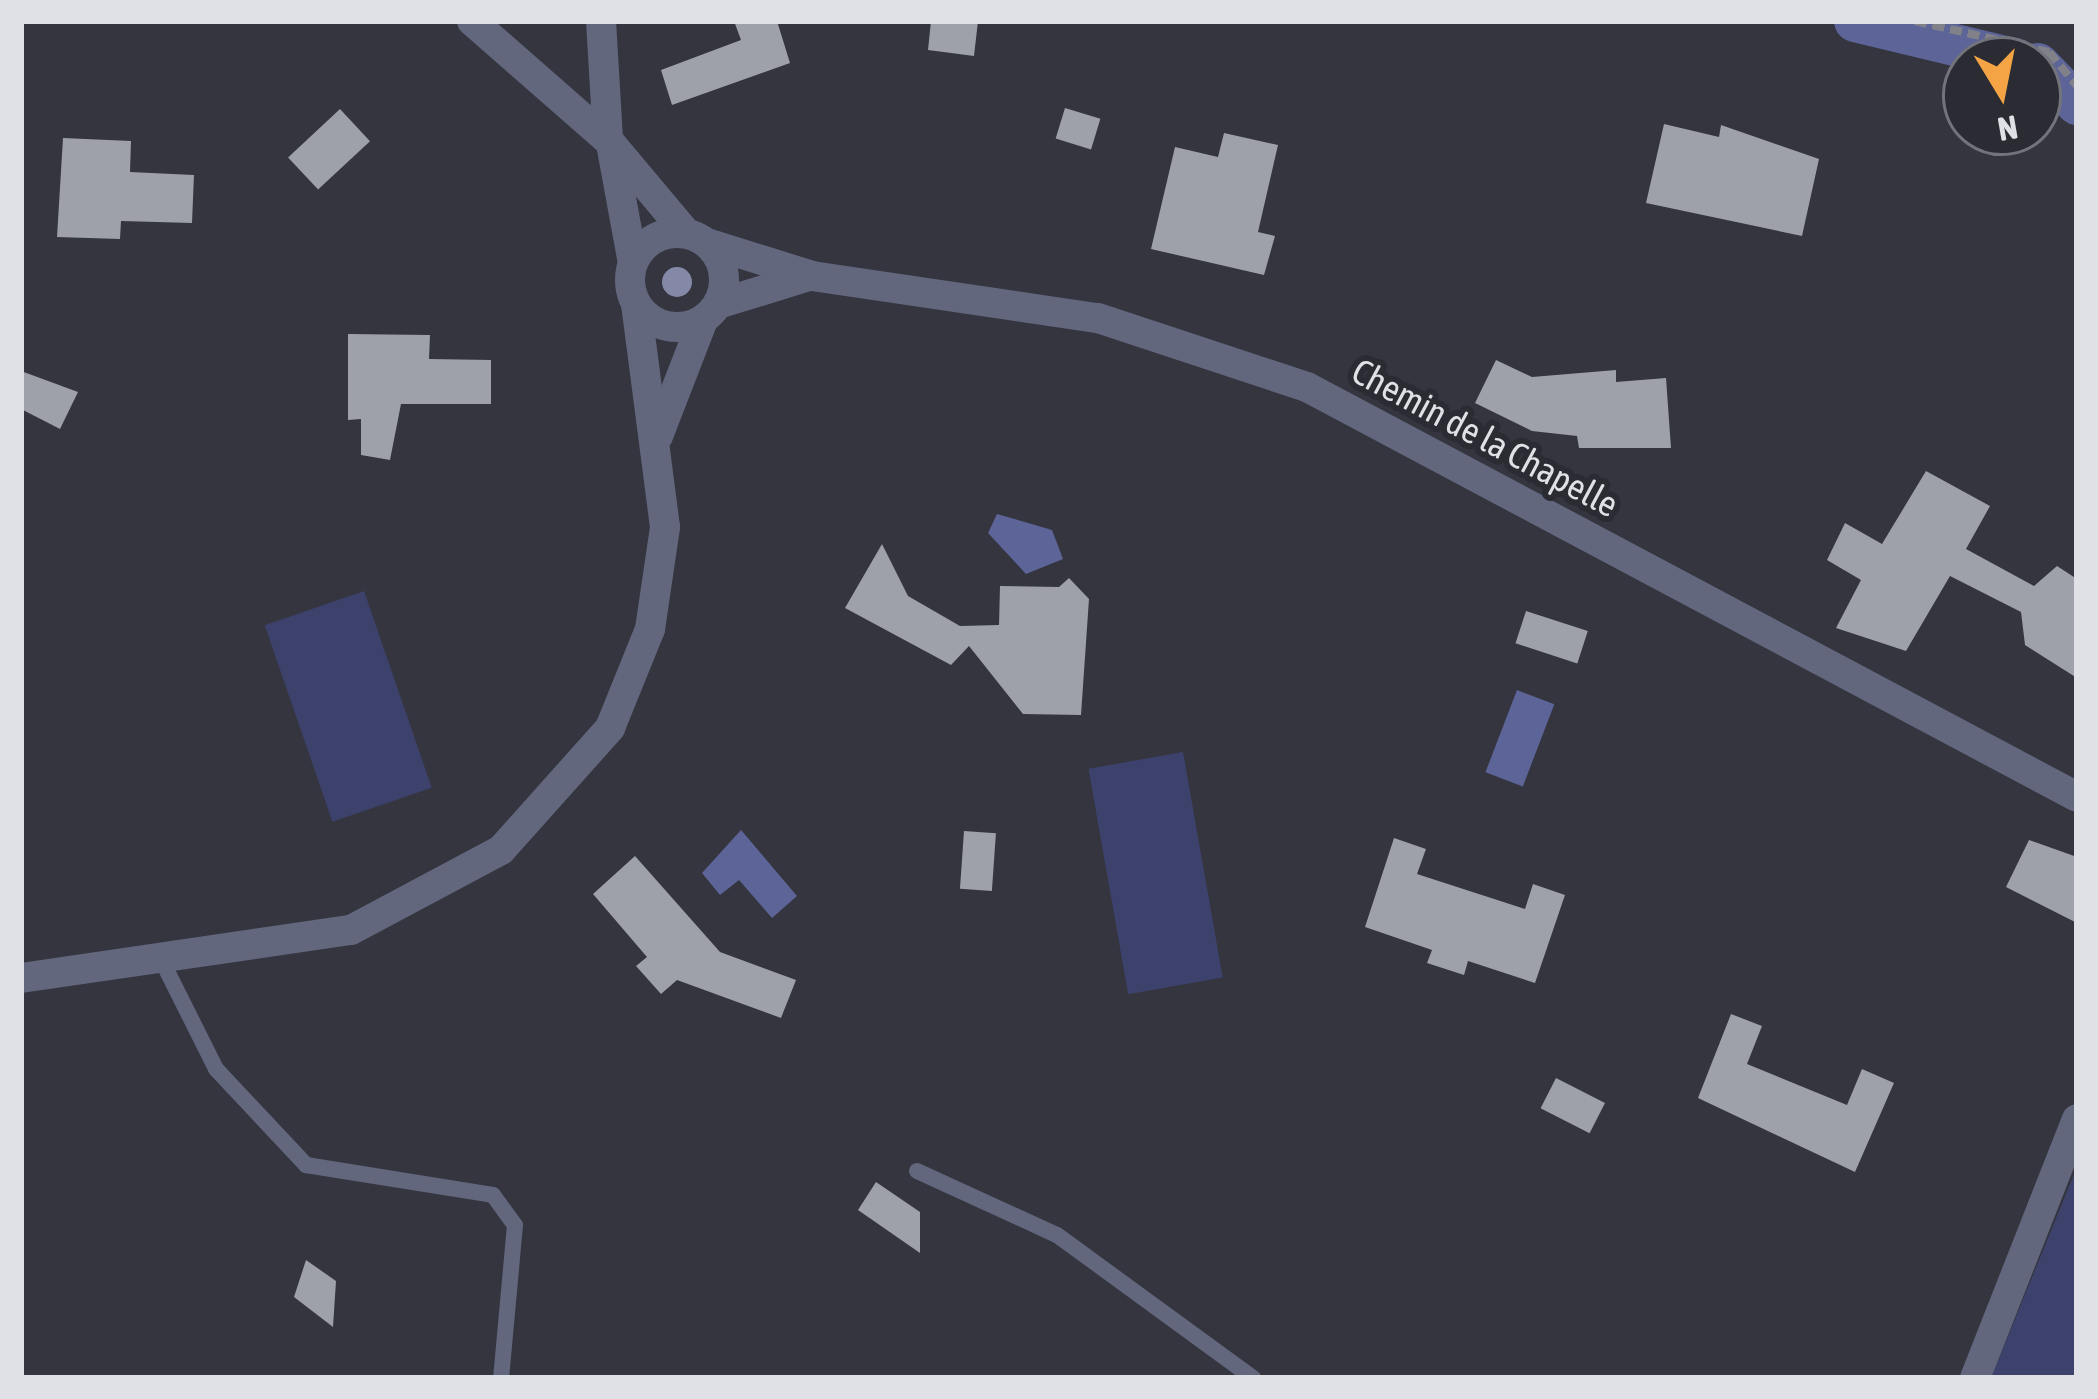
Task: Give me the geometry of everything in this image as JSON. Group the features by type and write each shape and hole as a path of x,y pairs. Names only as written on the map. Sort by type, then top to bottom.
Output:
{"street":[{"path":"472,21 610,144 722,265 711,312 658,436"},
{"path":"21,978 351,930 501,850 610,728 650,629 665,527 658,436 644,404 633,263 610,144 613,105 601,21"},
{"path":"633,263 654,238 696,238"},
{"name":"Chemin de la Chapelle","path":"696,238 812,277 1098,318 1307,387 2077,797"},
{"name":"Chemin de la Chapelle","path":"711,312 812,277"},
{"path":"636,304 658,324 711,312"},
{"path":"1975,1378 2074,1132"}],"lane":[{"path":"161,959 216,1070 306,1165 493,1195 515,1225 501,1378"},
{"path":"917,1171 1057,1235 1253,1378"}],"path":[{"path":"1915,21 2049,52 2077,86"}],"shaded area":[{"path":"997,514 1052,530 1063,559 1026,574 988,533"},
{"path":"364,591 432,788 332,822 265,625"},
{"path":"1517,690 1554,704 1523,786 1485,772"},
{"path":"1183,752 1223,978 1128,994 1088,769"},
{"path":"741,830 797,896 772,918 739,880 720,895 702,873"},
{"path":"2077,1167 2077,1378 1991,1378"}],"building":[{"path":"734,21 777,21 790,63 672,105 661,70 741,40"},
{"path":"931,21 978,21 974,56 928,50"},
{"path":"1065,108 1100,119 1091,149 1056,139"},
{"path":"340,109 370,141 318,190 288,157"},
{"path":"1664,124 1719,137 1721,125 1819,159 1802,236 1646,203"},
{"path":"1224,133 1278,145 1258,232 1275,236 1264,275 1151,249 1175,147 1218,157"},
{"path":"63,138 131,141 130,172 194,175 192,223 121,221 120,239 57,237"},
{"path":"348,334 430,335 429,359 491,360 491,404 401,404 390,460 361,455 361,419 348,420"},
{"path":"1496,360 1532,377 1616,370 1616,382 1666,378 1671,448 1579,448 1577,436 1532,431 1475,403"},
{"path":"21,371 78,392 60,429 21,409"},
{"path":"1926,471 1990,506 1966,549 2034,586 2057,566 2077,579 2077,678 2025,645 2021,612 1950,576 1906,651 1836,628 1861,580 1827,560 1845,523 1882,544"},
{"path":"882,544 908,596 960,626 999,625 1000,586 1059,587 1069,578 1089,599 1081,715 1023,714 969,646 951,665 845,608"},
{"path":"1526,611 1588,631 1577,663 1515,643"},
{"path":"964,831 996,833 992,891 960,889"},
{"path":"1394,838 1426,849 1417,874 1525,909 1533,884 1565,895 1535,983 1468,961 1464,975 1427,963 1432,950 1365,927"},
{"path":"2029,840 2077,857 2077,923 2006,887"},
{"path":"635,856 720,952 796,980 781,1018 677,980 661,994 636,966 647,957 593,894"},
{"path":"1731,1014 1762,1026 1747,1064 1847,1105 1862,1069 1894,1083 1855,1172 1698,1098"},
{"path":"1556,1078 1605,1103 1590,1133 1541,1108"},
{"path":"876,1182 920,1212 920,1253 858,1210"},
{"path":"306,1260 336,1281 333,1327 294,1297"}],"waterway":[{"path":"1855,21 1942,42"},
{"path":"2062,89 2077,104"}]}
